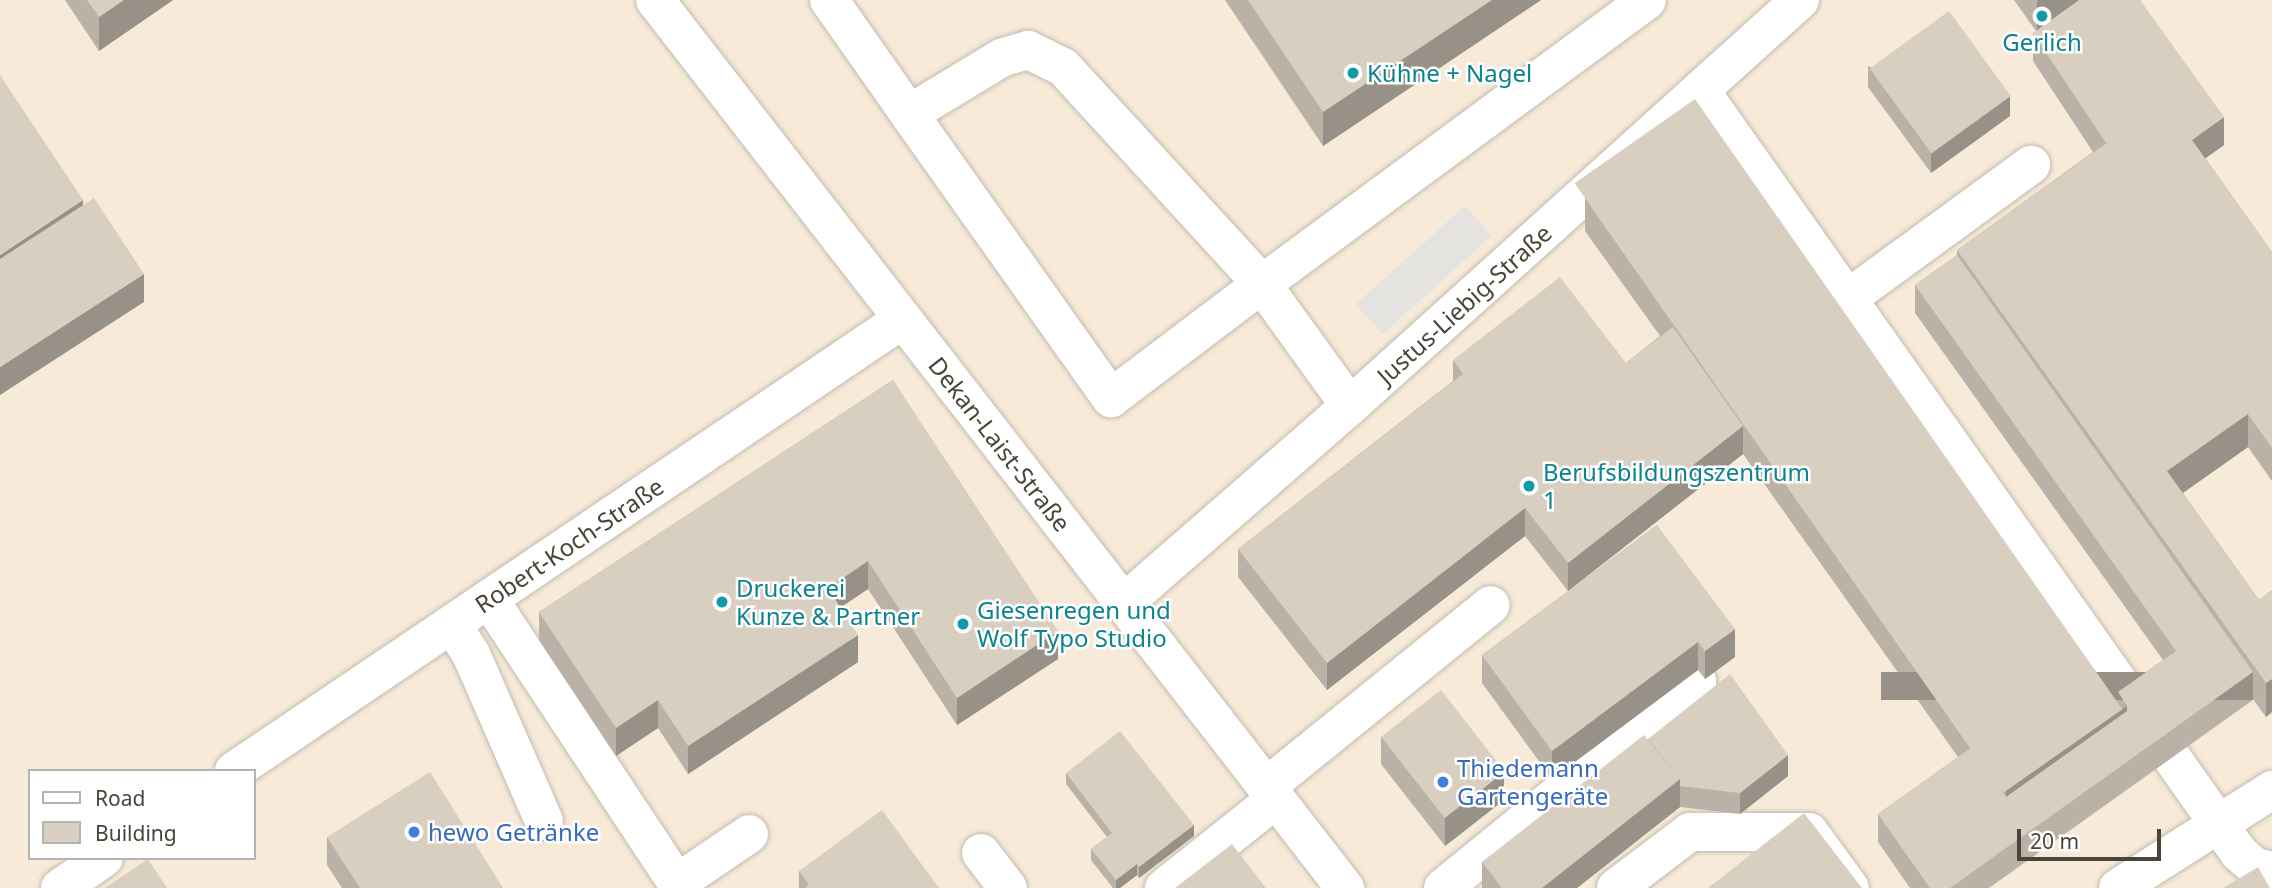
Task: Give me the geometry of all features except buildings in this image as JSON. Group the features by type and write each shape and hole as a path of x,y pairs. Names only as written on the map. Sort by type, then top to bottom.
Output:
{"street":[{"name":"Dekan-Laist-Straße","path":"655,0 1345,888"},
{"path":"829,0 1111,398 1647,0"},
{"name":"Justus-Liebig-Straße","path":"1124,603 1350,406 1800,0"},
{"path":"909,114 1003,57 1028,50 1063,67 1262,284 1350,406"},
{"path":"1700,90 2136,707"},
{"path":"1847,299 2031,165"},
{"name":"Robert-Koch-Straße","path":"237,769 903,319"},
{"path":"489,599 677,883 749,834"},
{"path":"1164,888 1492,605"},
{"path":"452,624 471,654 544,821"},
{"path":"1443,888 1697,681"},
{"path":"2172,758 2239,853 2255,867 2272,871"},
{"path":"2118,888 2272,790"},
{"path":"1616,888 1690,832 1809,832 1850,888"},
{"path":"981,853 1008,888"},
{"path":"60,888 101,860"}],"shaded area":[{"path":"0,0 2272,0 2272,888 0,888"},
{"path":"1465,206 1492,236 1383,334 1356,304"}],"place":[{"name":"Gerlich","path":"2042,16"},
{"name":"Kühne + Nagel","path":"1353,73"},
{"name":"Berufsbildungszentrum 1","path":"1529,486"},
{"name":"Druckerei Kunze & Partner","path":"722,602"},
{"name":"Giesenregen und Wolf Typo Studio","path":"963,624"},
{"name":"Thiedemann Gartengeräte","path":"1443,782"},
{"name":"hewo Getränke","path":"414,832"}]}
